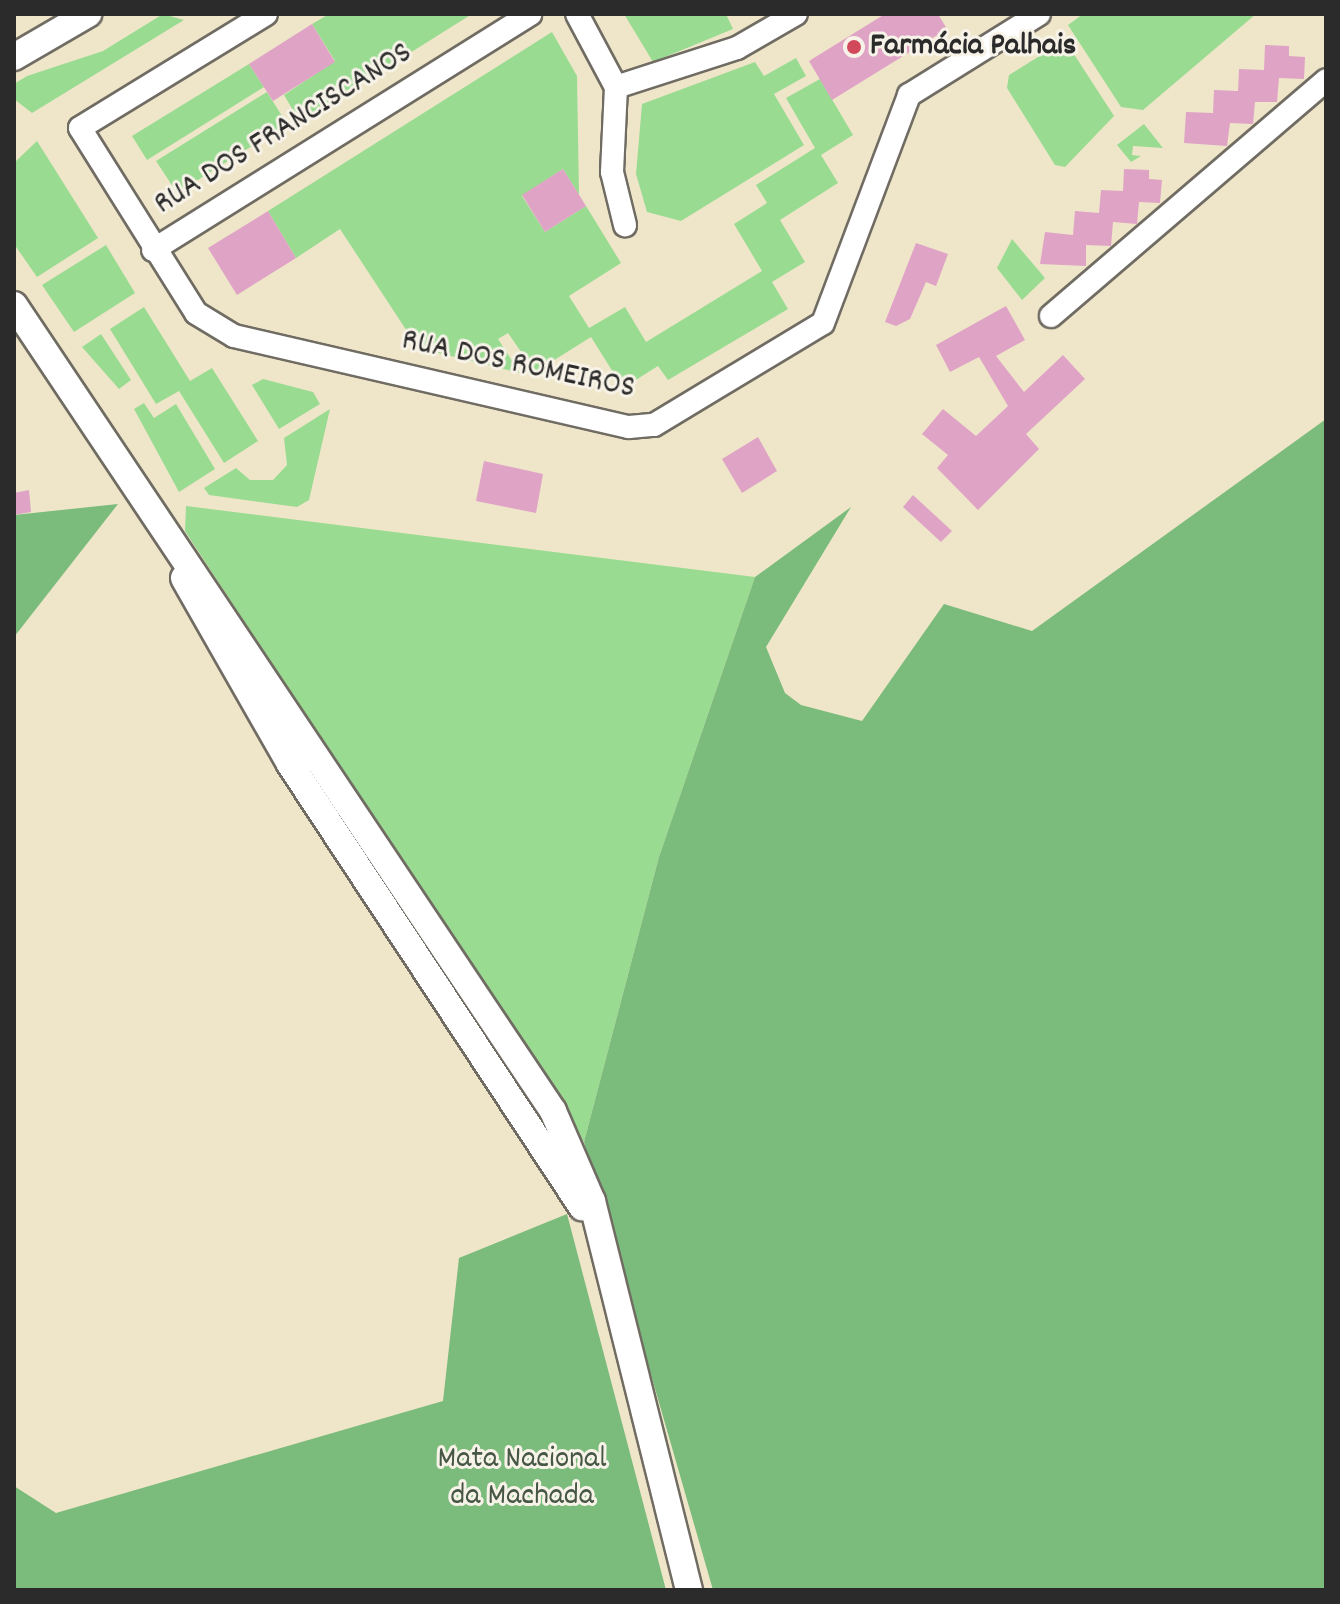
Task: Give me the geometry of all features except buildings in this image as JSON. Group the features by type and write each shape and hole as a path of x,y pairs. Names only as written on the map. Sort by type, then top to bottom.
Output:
{"main road":[{"path":"14,57 88,14"},
{"path":"14,305 515,1047 577,1161 689,1590"}],"street":[{"name":"RUA DOS ROMEIROS","path":"266,14 80,128 153,250 196,313 234,336 629,427 654,425 823,323 909,95 1039,14"},
{"name":"RUA DOS FRANCISCANOS","path":"153,250 530,14"},
{"path":"577,14 616,87 612,172 625,225"},
{"path":"616,87 737,48 796,14"},
{"path":"1051,316 1326,80"}],"green space":[{"path":"163,14 184,20 32,113 14,99 14,84 27,76 103,51"},
{"path":"329,14 472,14 300,122 284,95 335,61 312,24"},
{"path":"624,14 726,14 733,29 653,62"},
{"path":"1083,14 1256,14 1143,110 1121,107 1068,25"},
{"path":"552,32 577,76 579,195 563,169 522,196 545,232 586,206 621,263 569,296 589,328 625,307 646,342 762,271 734,224 767,203 756,185 815,148 786,98 820,79 853,135 821,155 838,183 780,220 805,262 772,282 788,309 668,380 658,366 623,388 591,337 535,372 508,333 498,339 520,373 418,348 340,229 296,258 268,211"},
{"path":"1057,45 1070,48 1114,116 1065,167 1055,165 1007,88 1009,75"},
{"path":"796,58 806,76 774,94 804,145 681,221 647,212 636,174 642,104 755,62 764,76"},
{"path":"249,64 264,87 147,160 132,136"},
{"path":"267,92 287,124 177,193 156,161"},
{"path":"1144,124 1163,148 1133,146 1132,155 1141,156 1131,162 1117,145"},
{"path":"37,141 98,238 37,277 14,244 14,163"},
{"path":"1012,239 1045,278 1022,300 997,268"},
{"path":"106,245 135,293 74,332 42,285"},
{"path":"144,307 190,381 212,368 258,441 224,463 179,391 156,404 110,329"},
{"path":"101,334 131,380 119,389 82,347"},
{"path":"263,379 313,392 320,404 279,429 252,385"},
{"path":"144,403 154,418 176,404 215,469 179,492 134,409"},
{"path":"330,409 309,500 297,507 209,495 204,488 236,468 250,480 273,480 287,465 284,438"},
{"path":"1326,419 1326,1590 713,1590 584,1142 659,857 755,577 851,507 766,647 785,693 801,705 862,721 944,604 1032,631"},
{"path":"118,504 14,637 14,515"},
{"path":"186,506 755,577 659,857 584,1142 185,531"},
{"name":"Mata Nacional da Machada","path":"567,1214 666,1590 14,1590 14,1486 56,1513 443,1401 459,1258"}],"place":[{"name":"Farmácia Palhais","path":"854,47"}]}
